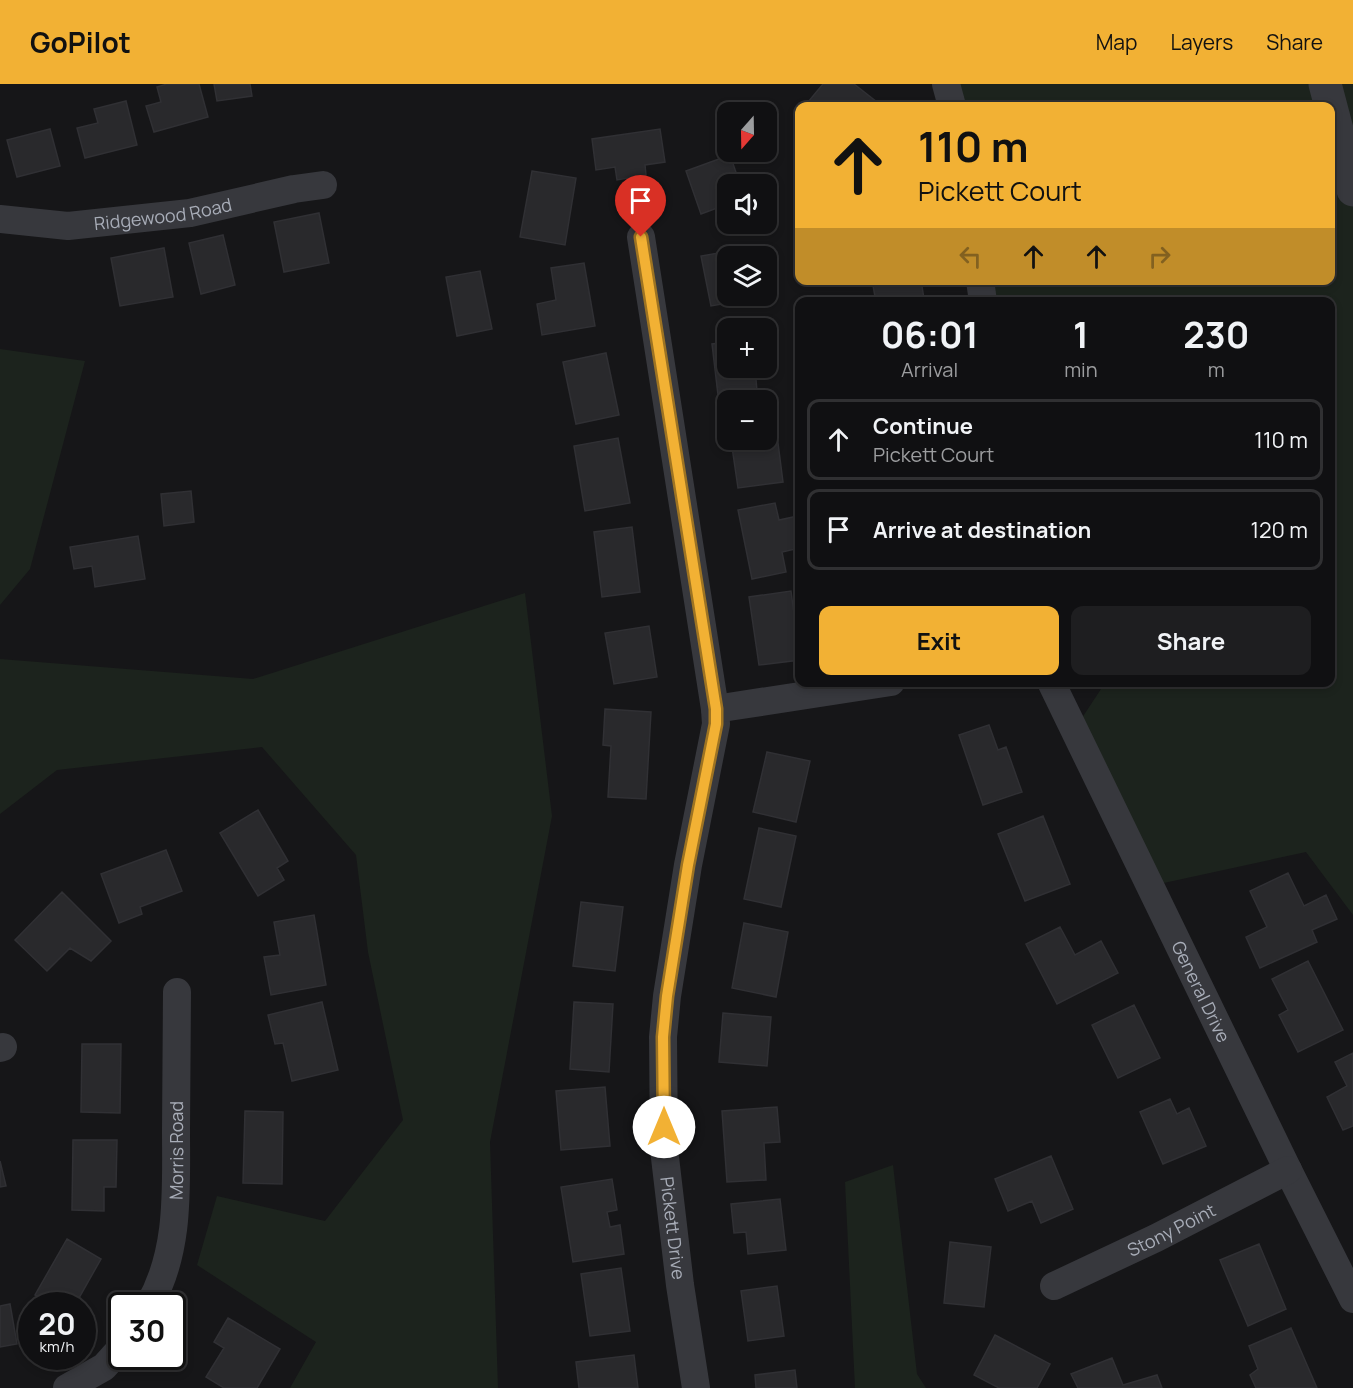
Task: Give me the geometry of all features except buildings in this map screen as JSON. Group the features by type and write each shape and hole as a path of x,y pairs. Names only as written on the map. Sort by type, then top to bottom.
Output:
{"street":[{"path":"946,84 951,102"},
{"path":"1325,84 1330,102"},
{"path":"1335,122 1353,190"},
{"name":"Ridgewood Road","path":"0,219 68,226 168,216 323,185"},
{"name":"Pickett Drive","path":"641,237 716,709 716,724 688,865 667,996 663,1037 664,1149 680,1285 696,1388"},
{"path":"716,709 859,687"},
{"name":"General Drive","path":"1053,687 1353,1299"},
{"name":"Morris Road","path":"155,1292 168,1258 176,1216 177,992"},
{"name":"Stony Point","path":"1054,1286 1156,1238 1288,1170"},
{"path":"67,1388 108,1363"}],"shaded area":[{"path":"946,84 1353,84 1353,915 1306,852 1150,886 1074,730 1102,687 1335,687 1335,297 982,297 981,285 1335,285 1335,102 951,102"},
{"path":"0,349 85,361 30,569 0,605"},
{"path":"525,593 552,816 490,1142 498,1388 290,1388 316,1342 197,1265 217,1196 325,1221 403,1120 368,952 356,855 262,747 57,770 0,814 0,659 253,679"},
{"path":"893,1165 917,1374 926,1388 855,1388 845,1182"}],"route":[{"path":"641,237 716,709 716,724 688,865 667,996 663,1037 664,1127"}]}
